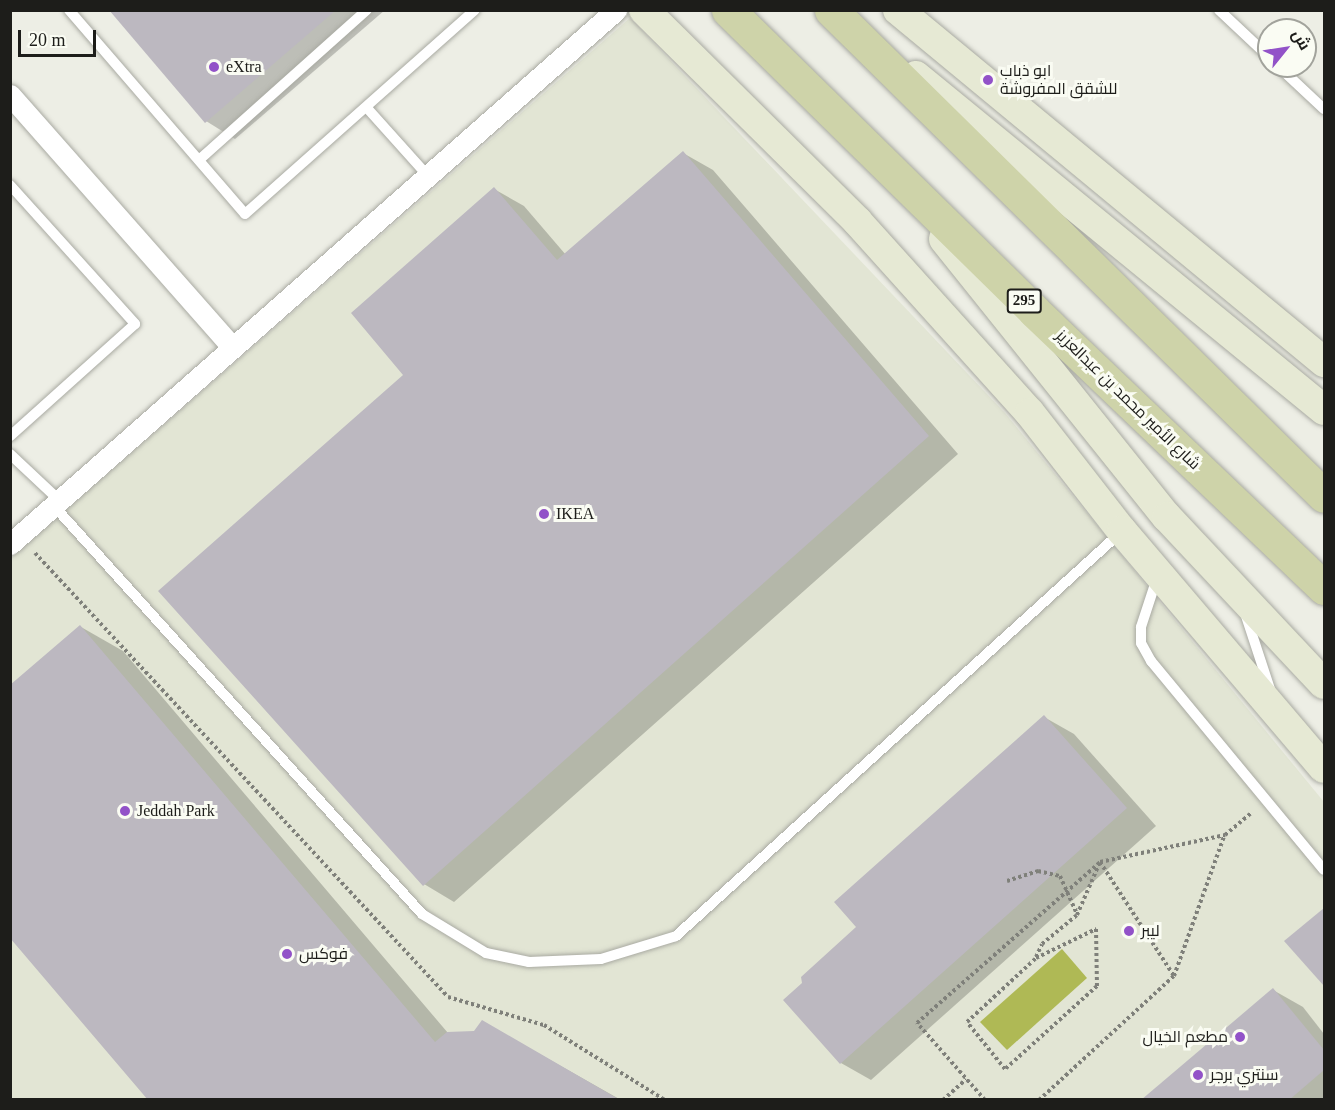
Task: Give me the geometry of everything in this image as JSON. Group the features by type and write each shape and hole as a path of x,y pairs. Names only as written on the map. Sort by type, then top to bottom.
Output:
{"main road":[{"path":"644,10 857,221 1030,413 1122,531 1277,710 1324,768"},
{"path":"833,10 1203,309 1324,410"},
{"path":"833,10 1324,496"},
{"path":"898,10 1324,362"},
{"name":"شارع الأمير محمد بن عبدالعزيز","path":"732,16 1324,588"},
{"path":"878,157 1167,517 1324,684"},
{"path":"1203,309 1225,280"}],"street":[{"path":"15,540 616,10"},
{"path":"10,95 232,347"}],"lane":[{"path":"69,10 245,214 475,10"},
{"path":"199,160 367,10"},
{"path":"1219,10 1257,46"},
{"path":"1291,78 1324,109"},
{"path":"367,108 428,176"},
{"path":"10,185 135,324 10,436"},
{"path":"10,454 57,503 422,914 486,953 529,962 601,959 676,936 1122,531"},
{"path":"1159,572 1141,627 1141,643 1151,661 1324,870"},
{"path":"1239,596 1277,710"}],"path":[{"path":"15,540 448,997 544,1025 665,1100"},
{"path":"1039,1100 1174,976 1225,835 1266,799"},
{"path":"985,1100 917,1023 1100,862 1225,835"},
{"path":"1036,958 1096,929 1097,986 1005,1069 967,1022 1036,958 1042,944 1077,915 1100,862"},
{"path":"1100,862 1174,976"},
{"path":"1007,881 1038,870 1060,876 1077,915"},
{"path":"942,1100 966,1079"}],"shaded area":[{"path":"630,18 1005,413 1324,802 1324,1099 11,1099 10,559"},
{"path":"1062,949 1087,978 1007,1050 980,1022"}],"building":[{"name":"eXtra","path":"109,10 336,10 205,123"},
{"name":"IKEA","path":"683,151 929,436 423,886 158,591 403,375 351,313 494,187 557,260"},
{"name":"Jeddah Park","path":"80,625 435,1042 447,1032 474,1031 482,1020 620,1100 148,1100 10,938 10,685"},
{"path":"1044,715 1127,808 840,1064 783,1000 802,983 801,977 856,927 834,902"},
{"path":"1324,908 1324,986 1284,941"},
{"path":"1273,988 1324,1050 1324,1070 1289,1100 1141,1100"}],"place":[{"name":"eXtra","path":"214,67"},
{"name":"ابو ذياب للشقق المفروشة","path":"988,80"},
{"name":"IKEA","path":"544,514"},
{"name":"Jeddah Park","path":"125,811"},
{"name":"ليبر","path":"1129,931"},
{"name":"فوكس","path":"287,954"},
{"name":"مطعم الخيال","path":"1240,1037"},
{"name":"سنتري برجر","path":"1198,1075"}]}
